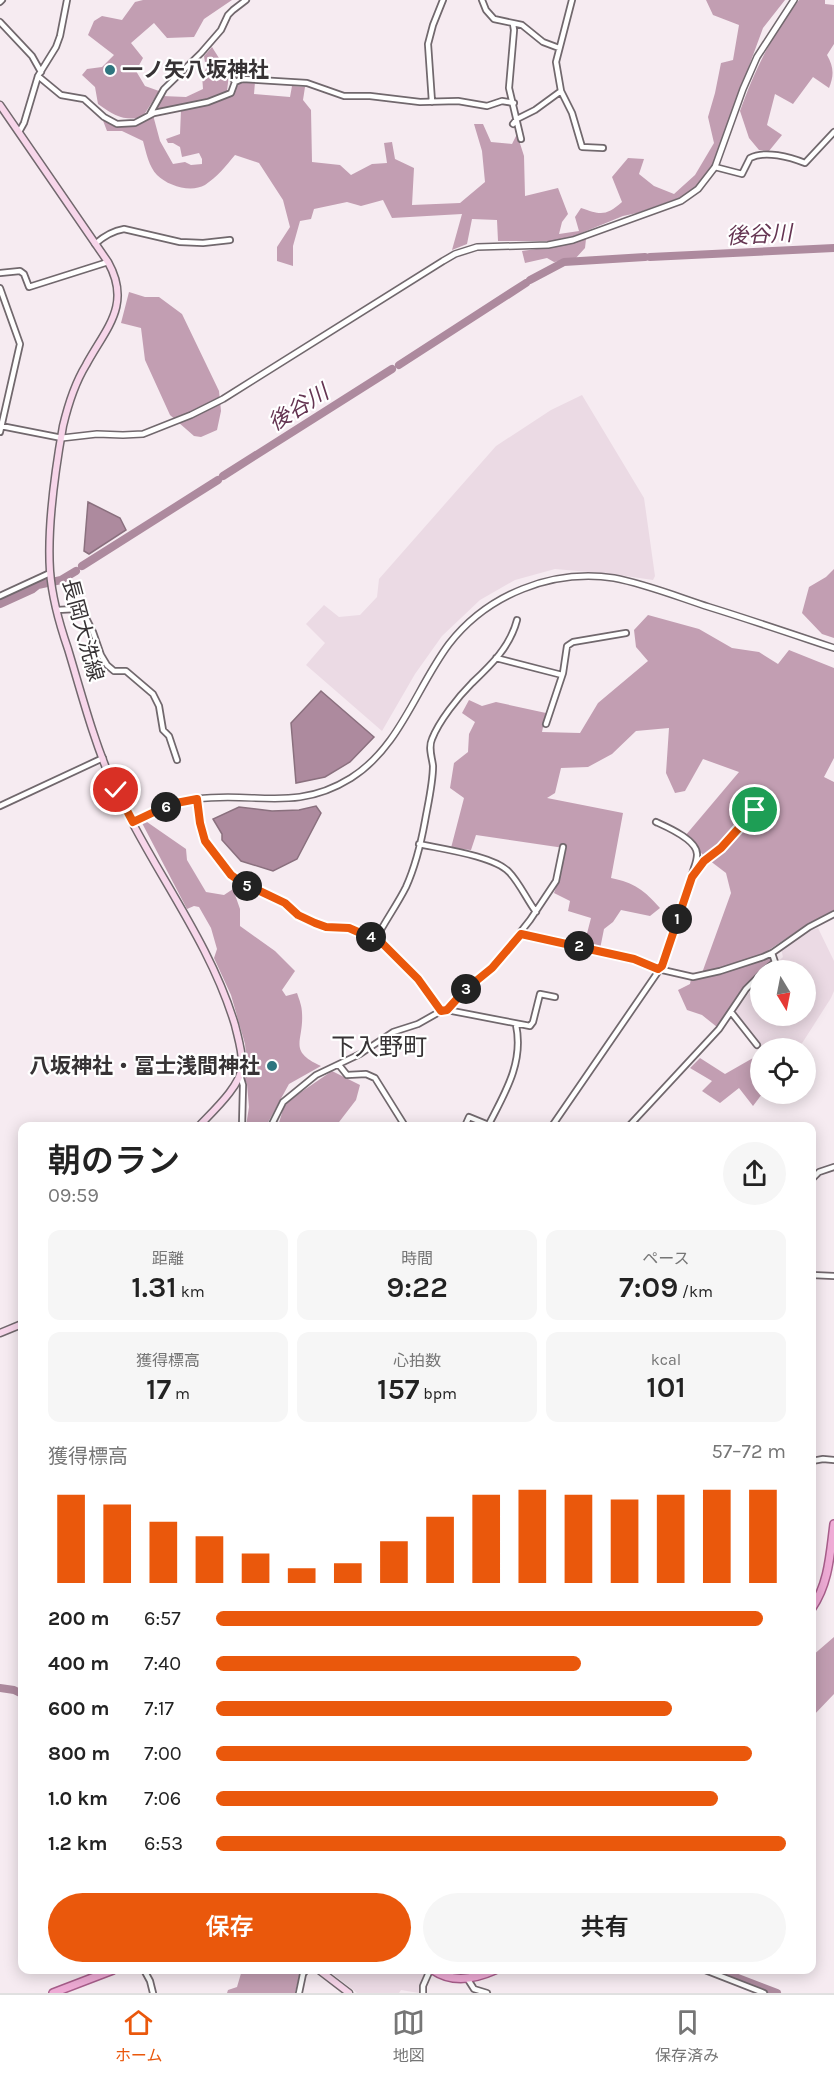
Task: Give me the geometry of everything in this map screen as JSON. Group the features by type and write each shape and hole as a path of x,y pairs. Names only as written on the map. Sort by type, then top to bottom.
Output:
{"main road":[{"name":"長岡大洗線","path":"0,105 108,262 117,284 119,296 117,307 73,392 62,438 51,522 52,589 111,780 223,990 241,1051 243,1064 240,1075"},
{"path":"203,1122 230,1092 240,1075"},
{"path":"0,1333 18,1326"},
{"path":"816,1600 826,1575 834,1524"},
{"path":"53,1993 103,1974"},
{"path":"324,1974 348,1993"},
{"path":"440,1974 446,1977 467,1978 481,1974"}],"street":[{"path":"19,132 39,74 56,47 68,0"},
{"path":"150,114 164,89 201,54 221,30 233,10 246,0"},
{"path":"432,102 428,44 443,0"},
{"path":"482,0 486,10 494,19 522,25 543,42 559,48"},
{"path":"572,0 556,62 561,91 572,113 582,147 603,148"},
{"path":"2,426 62,438 97,434 143,434 191,415 258,377 455,254 477,247 541,246 573,240 681,201 698,189 715,166 757,57 794,0"},
{"path":"0,22 32,56 39,74 61,95 84,99 104,117 122,124 135,123 150,114 216,99 231,93 235,82 242,79 301,82 344,96 432,102 458,101 487,106 502,101 514,103"},
{"path":"513,24 509,88 521,139"},
{"path":"228,70 235,82"},
{"path":"513,124 517,119 535,110 561,91"},
{"path":"715,166 742,174 750,158 759,155 785,157 805,163 834,132"},
{"path":"95,244 105,236 124,229 180,242 203,243 230,240"},
{"path":"0,273 20,271 24,274 30,287 108,262"},
{"path":"0,288 20,344 0,432"},
{"path":"0,596 51,575"},
{"path":"133,822 171,804 197,799 273,800 302,797 331,788 351,778 370,764 387,745 448,645 465,626 490,606 512,594 552,579 586,576 628,581 834,648"},
{"path":"57,610 76,609 86,618 107,665 114,671 126,671 153,694 159,706 163,730 169,736 177,760"},
{"path":"376,939 384,921 405,889 414,864 433,767 431,740 459,698 508,644 517,621"},
{"path":"546,724 562,675 565,649 569,643 626,633"},
{"path":"496,658 562,675"},
{"path":"0,807 103,758"},
{"path":"197,799 205,841 225,869 235,878 285,903 298,915 315,923 326,927 349,928 376,939 418,979 441,1011"},
{"path":"692,877 704,861 721,848 744,824 760,801"},
{"path":"555,1122 662,966 692,877 697,855 696,850 679,833 656,822"},
{"path":"419,844 474,856 504,867 513,876 536,912"},
{"path":"447,1010 465,990 492,968 521,934 556,881 563,847"},
{"path":"521,934 634,959 658,969 685,976 707,975 772,953 809,927 834,914"},
{"path":"772,953 774,960"},
{"path":"633,1122 708,1041 750,986"},
{"path":"273,1122 288,1096 316,1075 360,1054 388,1035 425,1021 441,1011 447,1010 530,1026 540,994 555,997"},
{"path":"731,1012 752,1038"},
{"path":"491,1122 515,1069 518,1034 516,1025"},
{"path":"339,1065 347,1075 366,1074 375,1078 402,1122"},
{"path":"240,1075 243,1085 242,1122"},
{"path":"467,1122 469,1117 482,1122"},
{"path":"816,1176 834,1167"},
{"path":"816,1275 834,1276"},
{"path":"816,1460 834,1460"},
{"path":"146,1974 153,1993"},
{"path":"299,1993 303,1974"},
{"path":"423,1993 423,1986 429,1974"},
{"path":"715,1974 764,1993"},
{"path":"467,1978 474,1989 484,1993"}],"shaded area":[{"path":"143,0 232,0 204,19 194,37 167,38 154,23 131,43 143,58 136,71 145,86 159,91 142,118 123,118 98,104 95,87 82,75 87,69 102,67 114,55 88,35 94,21 102,16 122,20 135,2"},
{"path":"706,0 785,0 763,28 713,164 702,181 687,195 623,216 574,236 551,241 498,241 497,220 472,219 467,244 452,250 462,214 392,218 383,200 361,206 347,202 314,209 311,219 300,221 293,246 293,266 277,261 277,247 290,227 283,200 259,163 235,155 205,185 193,188 180,187 167,182 154,172 143,141 122,131 107,131 102,118 115,124 128,125 153,115 160,141 173,164 185,162 191,165 202,164 199,153 182,157 180,147 168,143 166,139 180,134 181,110 227,96 240,81 255,82 254,94 290,97 292,86 305,87 303,100 311,110 312,162 340,165 351,175 372,164 387,163 384,143 392,142 395,159 414,168 412,205 460,203 485,182 482,151 474,124 483,124 491,142 512,144 517,134 524,156 525,196 558,188 568,214 562,222 559,234 579,231 575,217 581,208 603,213 612,210 622,202 612,177 628,158 644,159 639,174 654,186 674,194 695,175 714,143 708,117 721,63 733,60 739,25 713,15"},
{"path":"799,0 825,0 825,4 834,5 834,44 827,55 832,68 832,79 829,88 813,77 793,104 775,94 767,125 782,135 769,151 759,150 749,138 740,111 765,53"},
{"path":"212,47 229,74 227,91 200,102 153,110 162,96 186,97 203,89 202,75 206,69 204,56"},
{"path":"586,239 585,248 575,259 554,262 547,258 525,263 522,251 565,245"},
{"path":"129,292 145,297 159,297 182,314 219,391 221,411 217,430 201,437 194,436 170,415 145,360 141,328 121,323"},
{"path":"582,395 644,498 655,576 653,580 555,569 515,580 480,600 442,636 415,674 382,731 306,665 325,643 306,624 324,605 339,617 360,615 377,597 379,579 496,446 551,410"},
{"path":"88,502 120,518 126,530 89,554 84,551"},
{"path":"834,569 834,638 822,634 802,613 809,587 826,577"},
{"path":"648,615 699,629 732,648 759,652 778,664 789,650 834,668 834,758 824,777 834,782 834,910 806,925 763,954 702,973 731,893 726,873 705,857 685,836 739,772 703,759 685,791 675,793 666,773 669,728 636,731 612,754 588,767 561,768 555,793 547,798 623,813 611,878 627,882 638,888 660,908 650,916 621,910 613,922 604,929 600,949 584,945 591,918 568,911 570,901 554,893 562,871 564,848 476,835 471,850 451,848 464,798 450,788 454,763 468,752 469,734 475,722 462,713 469,700 482,706 496,702 546,713 542,732 580,733 598,703 648,661 636,647 634,630"},
{"path":"321,691 374,737 350,762 325,777 296,783 291,723"},
{"path":"316,806 321,813 297,859 273,871 241,861 222,840 222,834 213,819 239,807 272,811 299,810"},
{"path":"147,822 186,849 187,860 206,892 224,895 233,889 240,909 240,926 275,951 295,971 282,990 286,996 297,993 302,1010 301,1050 304,1055 321,1066 289,1084 268,1122 247,1122 249,1107 247,1084 244,1077 247,1065 245,1044 231,995 214,958 217,949 211,928 199,907 194,906 187,909 142,823"},
{"path":"818,928 834,961 834,991 816,1021 816,960 780,960 783,957 781,949 787,943"},
{"path":"770,955 772,960 756,960"},
{"path":"750,962 750,982 717,1027 702,1015 687,1010 678,990 690,984 691,979 709,977"},
{"path":"750,992 750,1026 813,1026 805,1038 754,1038 733,1013"},
{"path":"700,1058 725,1074 750,1060 750,1102 739,1088 720,1103 702,1091 712,1081 690,1068"},
{"path":"332,1071 360,1085 356,1100 339,1122 279,1122 285,1103"},
{"path":"834,1637 834,1694 816,1713 816,1653"},
{"path":"241,1974 300,1974 295,1993 227,1993 228,1990 237,1987"},
{"path":"333,1974 426,1974 419,1993 401,1990 399,1993 357,1993"}],"waterway":[{"name":"後谷川","path":"650,257 834,248"},
{"name":"後谷川","path":"530,280 564,262 645,257"},
{"name":"後谷川","path":"399,365 526,283"},
{"name":"後谷川","path":"223,476 392,369"},
{"name":"後谷川","path":"82,566 218,480"},
{"name":"後谷川","path":"0,604 38,585 61,580 76,571"},
{"path":"0,1688 18,1692"},
{"path":"727,1974 777,1993"}],"place":[{"name":"一ノ矢八坂神社","path":"110,70"},
{"name":"八坂神社・冨士浅間神社","path":"272,1066"}],"district":[{"name":"下入野町","path":"379,1047"}],"route":[{"path":"116,790 133,822 171,804 197,799 205,841 231,875 253,889 285,903 306,919 326,927 349,928 381,942 418,979 441,1011 447,1010 465,990 484,976 521,934 634,959 658,969 662,966 692,877 704,861 721,848 755,810"}]}
